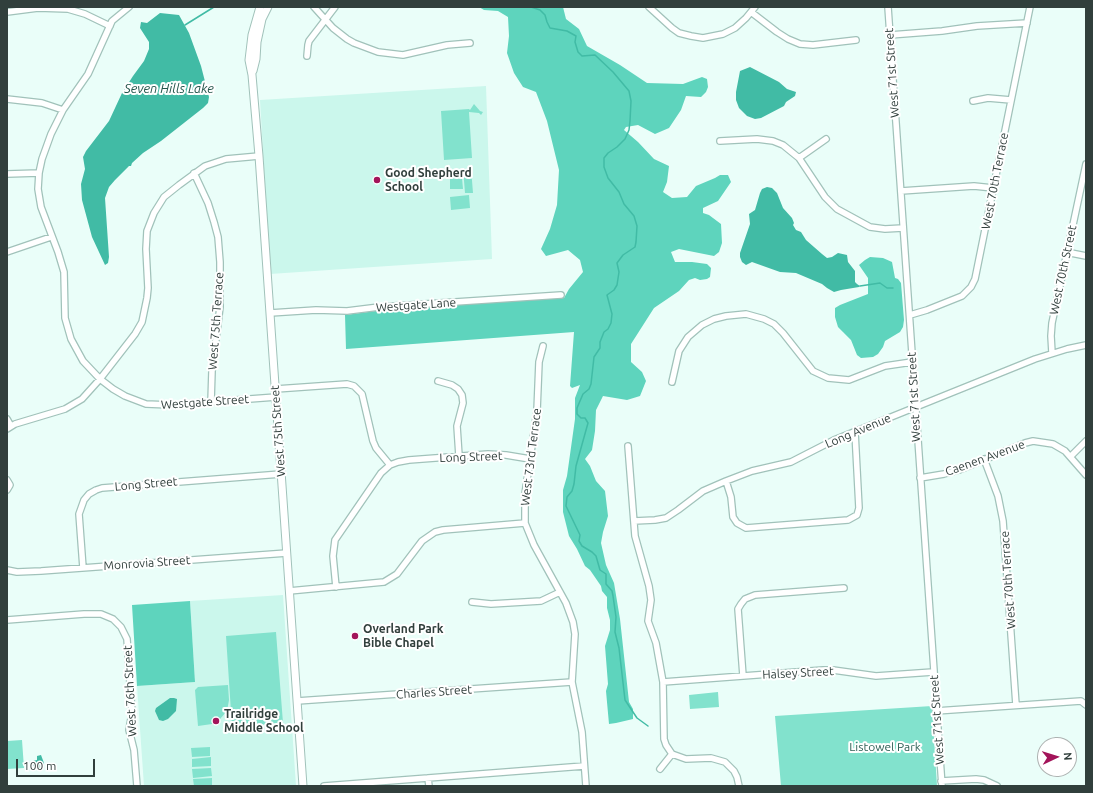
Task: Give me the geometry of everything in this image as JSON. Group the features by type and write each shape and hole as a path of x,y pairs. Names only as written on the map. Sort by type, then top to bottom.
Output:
{"main road":[{"name":"West 75th Street","path":"260,7 254,26 249,60 252,75 259,156 303,786"},
{"name":"West 75th Street","path":"252,75 260,27 268,7"}],"street":[{"name":"Westgate Street","path":"129,7 116,16 88,74 62,110 51,134 42,159 39,173 38,189 41,207 64,272 65,311 67,328 71,339 82,361 100,379 125,396 146,404 170,405 276,397"},
{"path":"314,7 333,28 347,39 378,52 403,54 447,45 470,43"},
{"path":"308,56 309,41 336,7"},
{"path":"649,7 672,28 680,33 703,38 729,32 742,23 753,9 776,32 800,44 813,45 856,40"},
{"name":"West 71st Street","path":"888,7 941,784"},
{"name":"West 70th Terrace","path":"910,315 962,296 971,288 975,279 1030,7"},
{"path":"7,12 38,8 68,9 85,14 110,26"},
{"path":"890,35 942,31 977,26 1027,23"},
{"path":"973,101 988,98 1011,100"},
{"path":"7,99 42,103 62,110"},
{"path":"720,141 757,139 784,144 799,158 828,201 842,212 870,227 878,229 903,228"},
{"path":"799,158 826,139"},
{"path":"7,419 9,428 57,412 74,404 89,392 135,334 144,316 148,298 146,239 149,225 154,213 164,197 205,166 226,159 259,156"},
{"name":"West 70th Street","path":"1052,353 1051,330 1066,252 1086,166"},
{"path":"7,174 39,173"},
{"name":"West 75th Terrace","path":"194,174 208,203 214,222 219,251 221,284 220,307 212,371 211,402"},
{"path":"901,191 974,186 993,188"},
{"path":"7,252 51,237"},
{"path":"1066,252 1086,256"},
{"name":"Westgate Lane","path":"270,313 316,310 347,311 378,307 562,295"},
{"path":"672,382 679,351 688,337 702,325 714,319 746,314 764,319 774,324 813,371 828,378 850,380 885,366 912,362"},
{"name":"Long Avenue","path":"634,521 666,518 703,491 726,481 752,471 791,462 823,445 1035,359 1052,353 1086,345"},
{"name":"West 73rd Terrace","path":"543,346 539,362 537,410 525,494 525,523 534,545 570,611 573,622 575,634 572,682 582,732 586,786"},
{"path":"438,382 452,385 458,389 462,395 463,403 457,426 459,456"},
{"path":"276,389 347,384 354,386 362,394 373,441 390,465 381,472 335,540 333,556 336,587"},
{"path":"726,481 731,497 733,517 741,526 746,528 848,520 857,515 859,508 854,432"},
{"path":"1070,456 1086,441"},
{"name":"Caenen Avenue","path":"920,478 944,474 1025,443 1034,442 1042,442 1058,446 1070,456 1086,475"},
{"path":"628,446 635,536 650,586 651,600 648,622 656,643 663,682 664,739 672,754 686,759 710,758 725,762 734,771 739,786"},
{"name":"Long Street","path":"390,465 409,460 488,454 530,459"},
{"name":"West 70th Terrace","path":"984,459 998,496 1003,521 1016,705"},
{"name":"Long Street","path":"83,568 79,514 84,500 89,494 96,490 102,488 281,474"},
{"path":"7,480 10,485 7,490"},
{"path":"289,591 377,584 391,579 402,568 422,541 435,532 525,523"},
{"name":"Monrovia Street","path":"7,570 28,572 287,553"},
{"path":"743,676 738,609 745,599 755,595 844,588"},
{"path":"472,602 491,604 541,600 560,592"},
{"name":"West 76th Street","path":"7,620 96,614 108,616 118,623 127,639 132,713 129,730 134,750 137,786"},
{"name":"Halsey Street","path":"663,682 823,670 834,670 876,676 934,672"},
{"name":"Charles Street","path":"297,701 572,682"},
{"path":"936,711 1084,702"},
{"path":"660,769 672,754"},
{"path":"324,786 353,785 584,766"},
{"path":"428,778 429,786"},
{"path":"941,784 976,779 984,780 997,786"}],"shaded area":[{"path":"479,7 563,7 566,19 579,29 587,46 647,83 683,84 702,77 707,79 708,87 706,92 701,97 686,96 681,110 669,128 655,134 638,125 626,127 624,130 654,159 669,166 667,182 663,192 672,198 687,197 696,186 720,175 728,175 731,182 718,201 703,208 703,213 709,215 721,224 722,243 719,252 714,256 679,249 671,252 675,262 707,264 711,268 710,277 700,280 695,278 689,280 679,291 654,308 631,344 631,362 642,372 646,381 640,396 627,400 603,396 596,410 592,450 585,459 590,466 596,481 605,491 608,516 601,543 606,565 614,583 620,619 629,702 633,709 633,719 616,723 609,724 606,691 608,684 605,646 610,630 607,597 590,570 585,566 569,536 563,512 563,490 567,476 575,419 575,398 580,385 572,388 570,386 574,332 346,349 345,315 391,309 564,298 569,289 583,272 580,260 568,250 546,256 541,249 550,229 557,205 559,170 547,121 536,92 523,87 514,73 507,53 509,36 508,17 498,11 484,10"},
{"name":"Good Shepherd School","path":"486,86 492,259 270,274 260,100"},
{"path":"870,257 883,258 892,262 895,278 901,283 904,320 903,327 900,332 885,341 878,354 873,357 861,358 857,355 851,340 838,327 835,317 835,308 868,294 868,278 859,265"},
{"name":"Trailridge Middle School","path":"283,595 296,786 144,786 137,686 195,682 190,601"},
{"path":"190,601 195,682 137,686 132,605"}],"green space":[{"path":"474,104 480,111 483,112 481,115 479,113 469,112 472,158 444,160 441,111 470,110"},
{"path":"463,168 471,168 473,193 465,193"},
{"path":"450,178 462,178 463,189 450,189"},
{"path":"469,195 470,208 451,210 450,197"},
{"path":"276,632 283,723 232,727 226,636"},
{"path":"228,685 229,700 227,711 220,719 212,724 198,726 195,690 198,687"},
{"path":"718,692 719,707 690,709 689,695"},
{"name":"Listowel Park","path":"932,706 937,786 781,786 775,716"},
{"path":"22,740 24,768 7,769 7,741"},
{"path":"210,747 210,756 192,757 191,748"},
{"path":"211,757 211,766 192,767 192,759"},
{"path":"211,768 212,776 193,778 192,769"},
{"path":"212,778 212,786 194,786 193,779"}],"water":[{"name":"Seven Hills Lake","path":"160,13 179,15 189,33 201,66 209,97 208,103 161,141 143,153 109,187 105,198 109,257 108,263 105,265 92,237 82,200 81,184 85,169 83,157 109,121 122,93 144,61 149,49 149,42 140,28 141,22 147,23"},
{"path":"750,67 779,82 787,89 796,92 795,96 786,102 784,106 761,118 755,119 747,116 739,108 736,100 736,92 740,71"},
{"path":"767,187 772,188 777,193 783,208 792,218 794,223 793,225 796,230 801,232 806,240 822,254 827,258 838,253 847,255 848,262 855,271 855,282 860,286 859,287 834,292 822,284 796,273 780,272 752,262 746,265 742,262 740,253 750,224 749,214 755,210 762,189"},
{"path":"170,698 177,699 176,711 168,719 163,721 159,720 155,711 156,708"},
{"path":"41,755 44,763 42,770 38,770 37,767 33,766 33,761 37,760 37,756"}],"waterway":[{"path":"185,25 214,7"},
{"path":"531,7 540,10 545,15 550,28 567,31 576,36 575,42 578,52 582,56 595,55 613,72 629,91 631,101 629,130 625,139 604,158 604,167 608,178 619,192 624,204 634,216 637,226 636,242 635,247 623,255 617,263 619,272 617,285 614,290 607,295 612,314 611,323 608,329 604,332 600,342 600,348 594,357 591,384 589,389 583,394 577,408 577,414 581,418 585,418 588,423 576,466 574,484 572,491 567,497 566,506 580,535 579,541 582,546 596,556 600,570 606,574 606,584 612,591 613,596 616,617 615,632 619,648 625,700 637,718 648,726"},
{"path":"860,286 880,283 887,288 893,288"}],"place":[{"name":"Good Shepherd School","path":"377,180"},
{"name":"Overland Park Bible Chapel","path":"355,636"},
{"name":"Trailridge Middle School","path":"216,721"}]}
